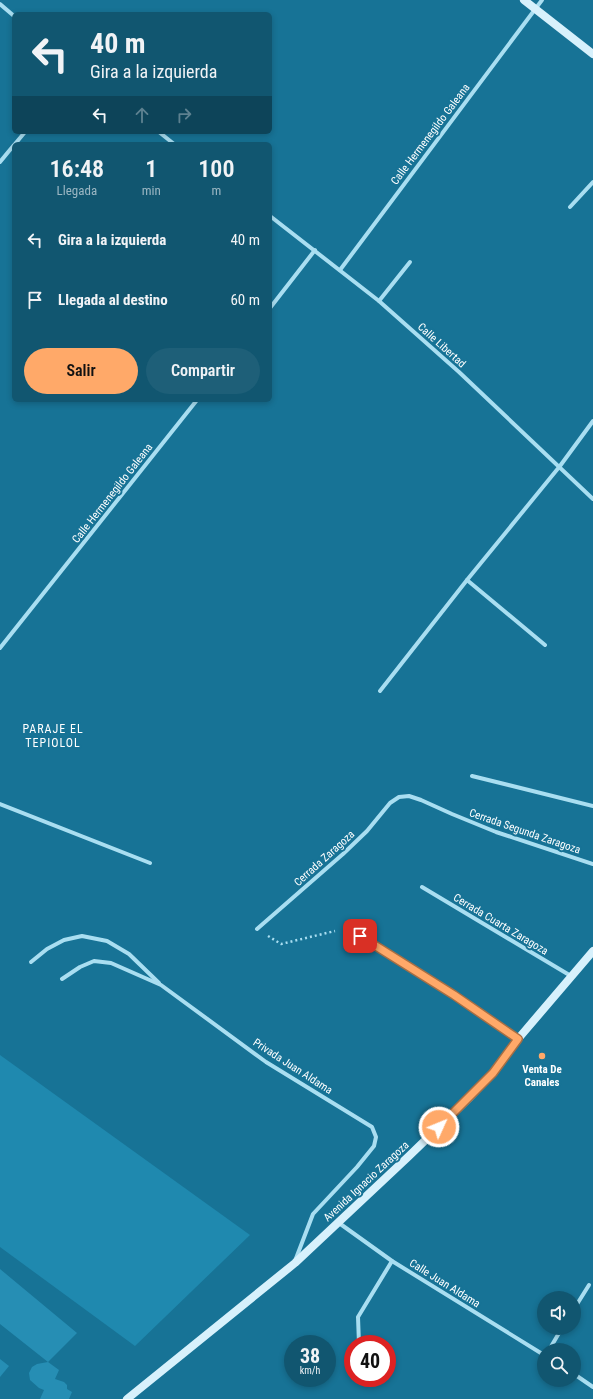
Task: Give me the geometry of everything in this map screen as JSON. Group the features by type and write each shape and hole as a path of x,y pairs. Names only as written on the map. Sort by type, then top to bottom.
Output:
{"street":[{"path":"524,0 593,54"},
{"name":"Calle Hermenegildo Galeana","path":"340,270 542,0"},
{"path":"0,4 12,14"},
{"path":"17,142 23,134"},
{"path":"162,134 172,142"},
{"path":"0,162 12,147"},
{"path":"570,207 593,182"},
{"name":"Calle Libertad","path":"272,218 379,301 459,372 560,466 593,499"},
{"path":"272,305 315,250"},
{"path":"379,301 410,262"},
{"name":"Calle Hermenegildo Galeana","path":"0,648 195,402"},
{"path":"380,692 467,580 560,466 593,421"},
{"path":"467,580 545,645"},
{"path":"472,776 593,806"},
{"name":"Cerrada Segunda Zaragoza","path":"399,797 409,796 421,800 496,832 593,864"},
{"name":"Cerrada Zaragoza","path":"257,929 344,854 367,831 390,803 399,797"},
{"path":"0,804 150,863"},
{"name":"Cerrada Cuarta Zaragoza","path":"422,887 572,976"},
{"path":"346,928 454,995 518,1039"},
{"path":"31,962 47,949 64,940 82,936 107,940 130,954 161,985"},
{"name":"Avenida Ignacio Zaragoza","path":"127,1399 294,1263 470,1097 493,1073 518,1039 593,951"},
{"name":"Privada Juan Aldama","path":"62,979 80,967 94,961 111,963 161,985 266,1062 372,1127 376,1137 374,1146 357,1167 313,1214 294,1263"},
{"name":"Calle Juan Aldama","path":"338,1222 392,1261 537,1351"},
{"path":"358,1335 358,1317 392,1261"},
{"path":"581,1298 589,1285"},
{"path":"581,1379 593,1387"}],"path":[{"path":"281,944 346,928"}],"shaded area":[{"path":"0,1055 250,1235 135,1346 0,1247"}],"building":[{"path":"0,1269 77,1333 48,1362 0,1324"},
{"path":"0,1359 9,1366 0,1377"},
{"path":"48,1362 59,1370 55,1379 64,1382 67,1385 67,1389 72,1392 69,1399 40,1399 44,1390 39,1388 30,1380 29,1373 32,1367 37,1364"}],"place":[{"name":"Venta De Canales","path":"542,1056"}],"district":[{"name":"PARAJE EL TEPIOLOL","path":"53,736"}],"route":[{"path":"360,936 454,995 518,1039 493,1073 439,1127"}]}
